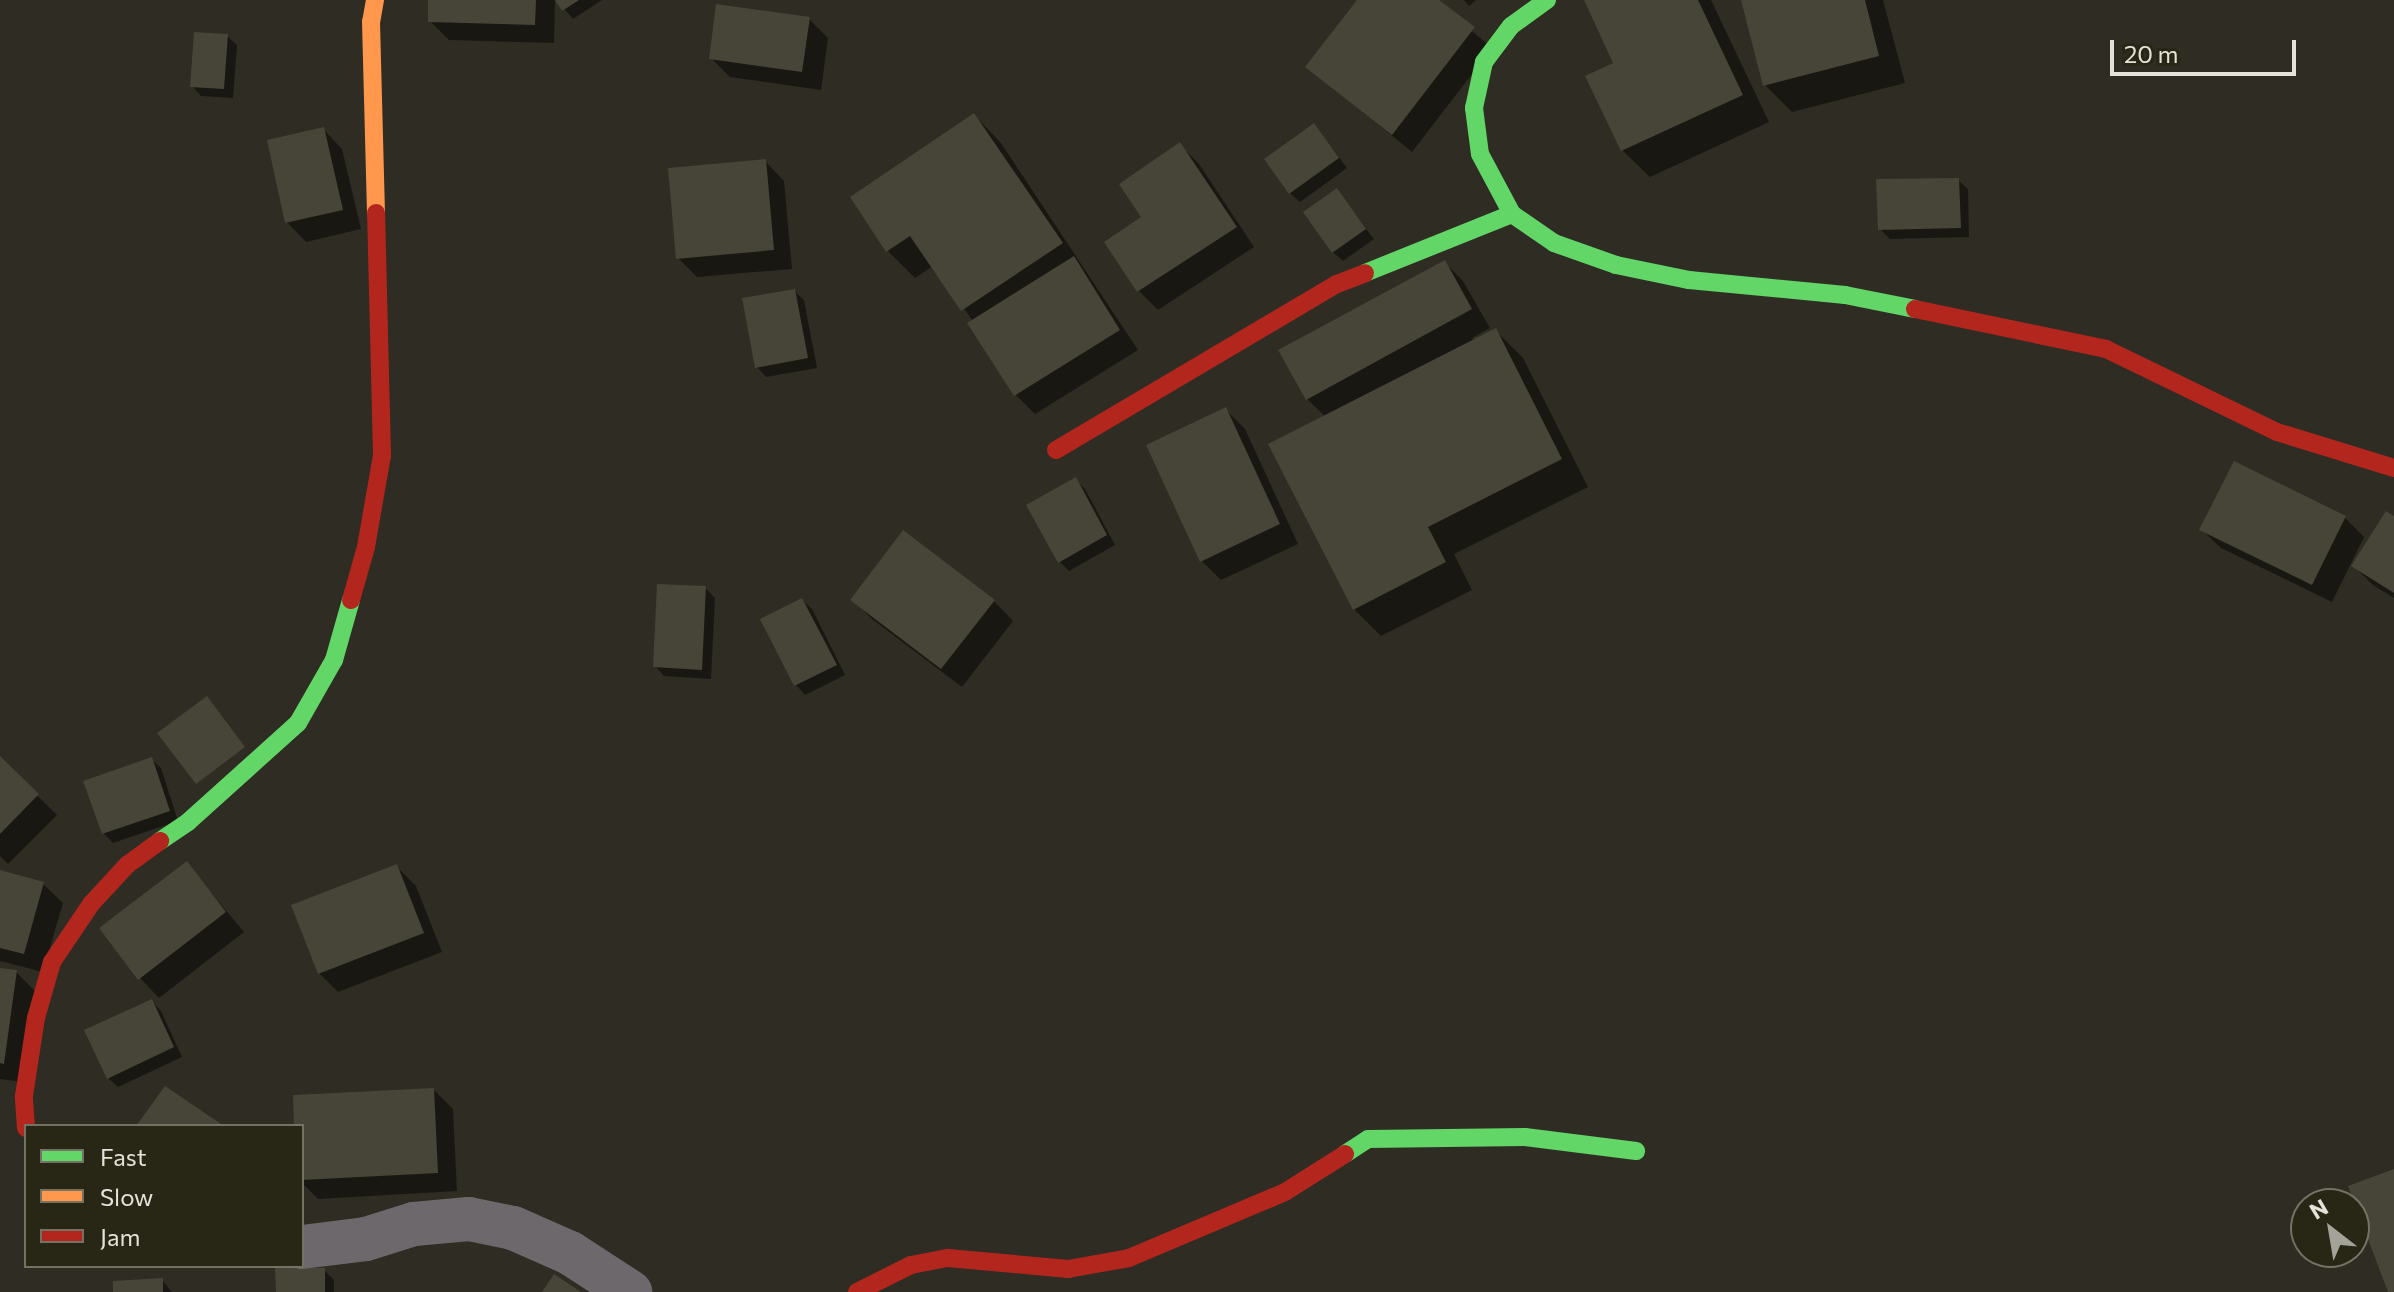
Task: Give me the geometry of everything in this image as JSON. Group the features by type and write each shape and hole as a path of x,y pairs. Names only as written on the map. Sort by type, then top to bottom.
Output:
{"street":[{"path":"26,1124 24,1096 36,1018 52,962 91,904 127,865 188,822 298,723 334,660 366,547 382,455 371,22 375,0"},
{"path":"1547,0 1511,26 1484,62 1474,108 1480,154 1512,214 1554,243 1616,265 1689,280 1845,295 2106,349 2277,432 2394,468"},
{"path":"1056,450 1337,284 1512,214"},
{"path":"857,1292 911,1265 948,1258 1068,1269 1129,1258 1285,1192 1368,1139 1525,1137 1636,1151"},
{"path":"304,1247 366,1239 414,1224 469,1219 513,1228 570,1253 630,1292"}],"building":[{"path":"428,0 536,0 535,25 428,22"},
{"path":"555,0 579,0 562,11"},
{"path":"1357,0 1439,0 1475,27 1392,135 1305,67"},
{"path":"1584,0 1698,0 1743,95 1621,151 1585,76 1613,63"},
{"path":"1741,0 1865,0 1879,56 1763,86"},
{"path":"716,4 810,17 802,72 709,59"},
{"path":"194,32 228,34 224,89 190,87"},
{"path":"974,113 1063,243 961,311 910,236 886,252 850,197"},
{"path":"1314,123 1339,158 1289,194 1264,159"},
{"path":"324,127 343,210 285,223 267,140"},
{"path":"1180,142 1237,227 1137,292 1104,242 1141,217 1119,184"},
{"path":"766,159 774,250 676,259 668,168"},
{"path":"1959,178 1961,228 1878,230 1876,179"},
{"path":"1337,188 1366,229 1332,253 1303,212"},
{"path":"1074,256 1120,330 1014,396 967,323"},
{"path":"1445,260 1472,309 1306,400 1278,350"},
{"path":"795,289 808,358 755,368 742,298"},
{"path":"1496,328 1562,459 1428,527 1446,562 1353,610 1268,444"},
{"path":"1226,407 1280,524 1200,562 1146,445"},
{"path":"2234,461 2346,516 2312,585 2199,530"},
{"path":"1076,477 1107,535 1058,563 1026,505"},
{"path":"2386,511 2394,516 2394,593 2351,566"},
{"path":"903,530 995,600 941,669 850,600"},
{"path":"657,584 706,586 702,670 653,667"},
{"path":"802,598 837,665 794,686 760,619"},
{"path":"207,696 245,747 196,784 157,733"},
{"path":"0,756 39,794 0,834"},
{"path":"152,757 170,811 102,834 83,781"},
{"path":"187,861 226,912 138,980 99,928"},
{"path":"397,864 424,933 318,974 291,905"},
{"path":"0,870 44,882 24,954 0,948"},
{"path":"0,968 17,970 4,1064 0,1063"},
{"path":"152,999 174,1047 107,1079 84,1030"},
{"path":"165,1086 221,1124 137,1124"},
{"path":"434,1088 438,1173 304,1180 304,1124 294,1124 293,1095"},
{"path":"2394,1169 2394,1292 2388,1292 2370,1244 2370,1188 2348,1186"},
{"path":"275,1268 325,1268 325,1292 276,1292"},
{"path":"554,1274 581,1292 542,1292"},
{"path":"163,1278 163,1292 113,1292 113,1281"}],"traffic: fast":[{"path":"1547,0 1511,26 1484,62 1474,108 1480,154 1512,214 1554,243 1616,265 1689,280 1845,295 1915,309"},
{"path":"1365,273 1512,214"},
{"path":"160,841 188,822 298,723 334,660 351,600"},
{"path":"1345,1154 1368,1139 1525,1137 1636,1151"}],"traffic: slow":[{"path":"375,0 371,22 376,213"}],"traffic: jam":[{"path":"351,600 366,547 382,455 376,213"},
{"path":"1056,450 1337,284 1365,273"},
{"path":"1915,309 2106,349 2277,432 2394,468"},
{"path":"26,1124 24,1096 36,1018 52,962 91,904 127,865 160,841"},
{"path":"857,1292 911,1265 948,1258 1068,1269 1129,1258 1285,1192 1345,1154"}]}
